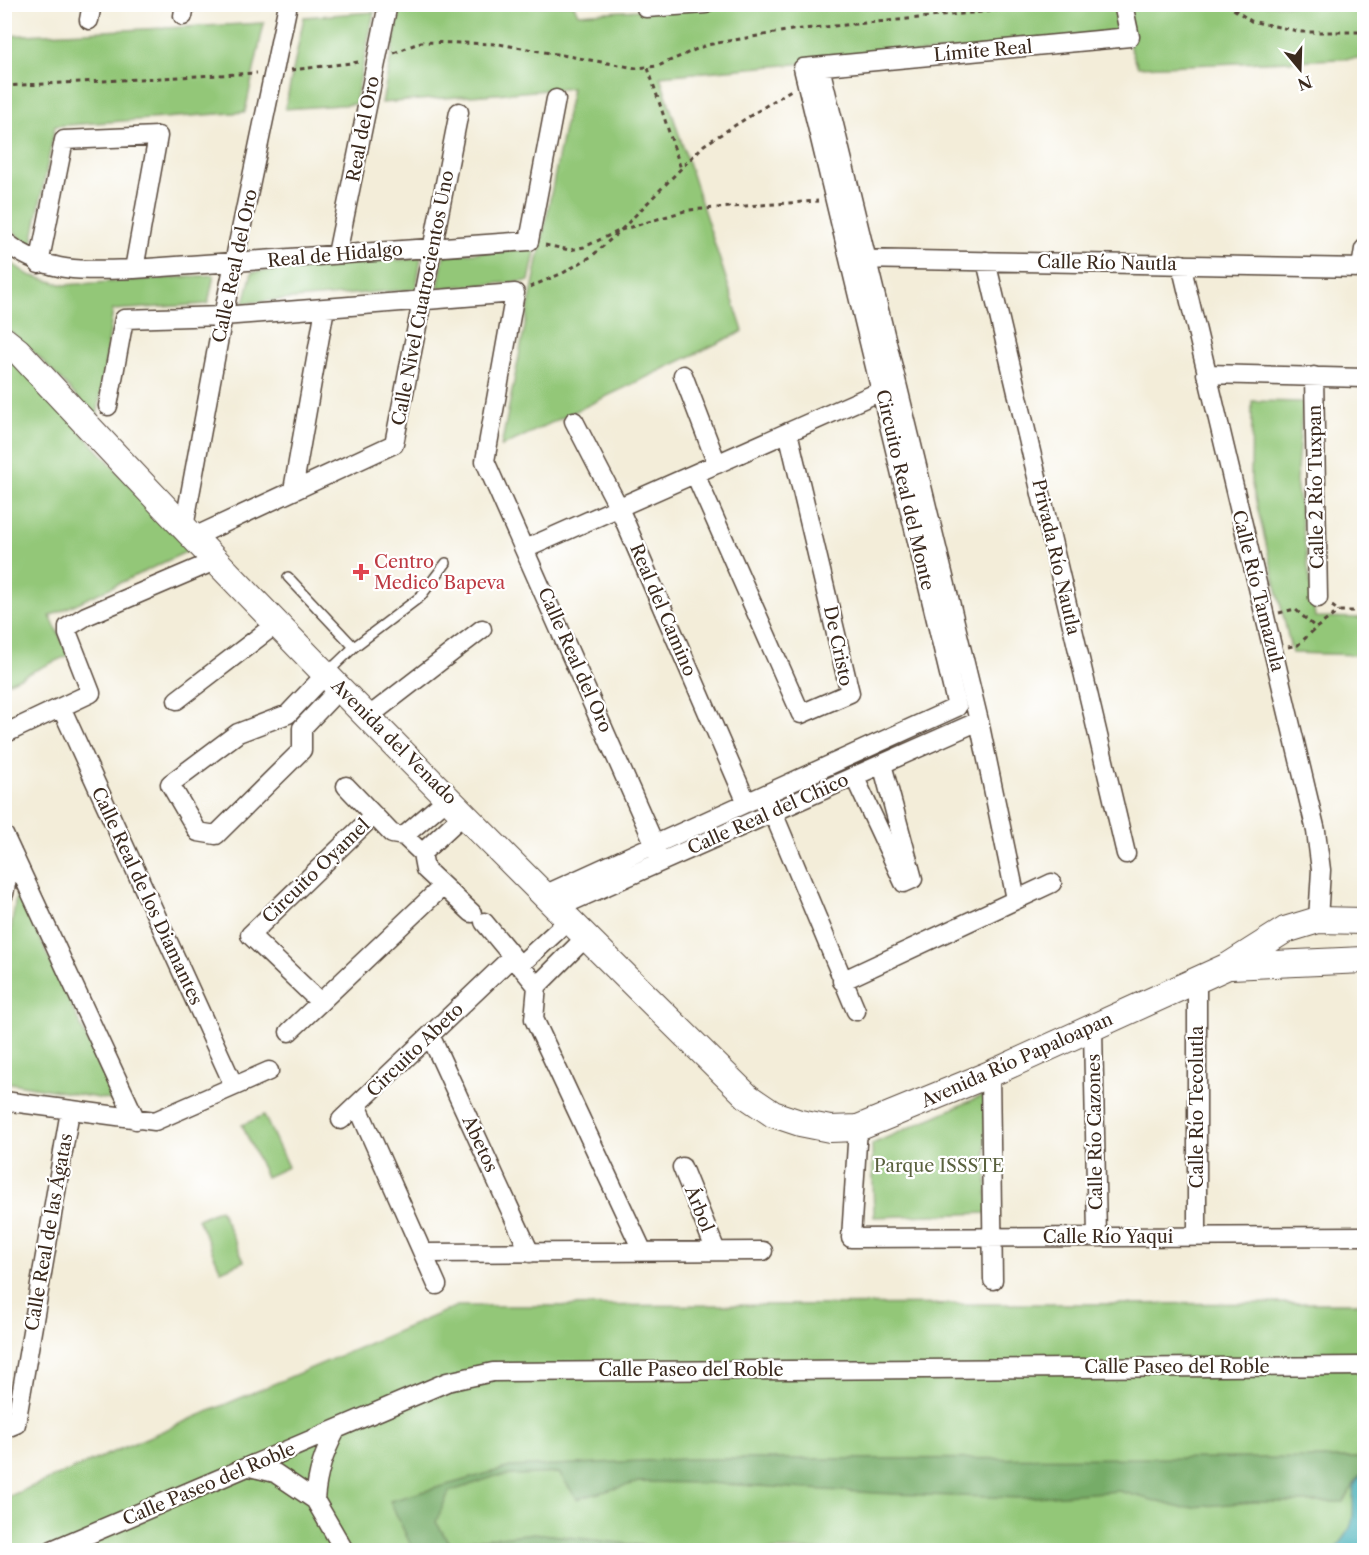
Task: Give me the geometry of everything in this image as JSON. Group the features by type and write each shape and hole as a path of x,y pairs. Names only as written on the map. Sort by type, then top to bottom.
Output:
{"street":[{"name":"Calle Real del Oro","path":"189,532 223,316 236,263 288,4"},
{"name":"Real del Oro","path":"338,254 388,4"},
{"path":"646,8 705,4"},
{"name":"Límite Real","path":"810,73 1130,37 1123,4"},
{"name":"Circuito Real del Monte","path":"659,852 765,794 957,707 881,391 858,259 835,200 810,73"},
{"name":"Circuito Real del Monte","path":"810,73 979,721 1016,899"},
{"path":"529,241 556,99"},
{"name":"Calle Nivel Cuatrocientos Uno","path":"189,532 292,490 394,444 459,112"},
{"path":"39,264 64,140 158,136 134,269"},
{"name":"Real de Hidalgo","path":"4,241 39,264 69,270 236,263 529,241"},
{"path":"1363,268 1365,249"},
{"name":"Calle Río Nautla","path":"858,259 1363,268"},
{"name":"Privada Río Nautla","path":"986,261 1126,854"},
{"name":"Calle Río Tamazula","path":"1180,264 1316,831 1321,870 1318,920"},
{"name":"Calle Real del Oro","path":"515,293 485,461 659,852"},
{"path":"108,406 124,319 223,316 515,293"},
{"path":"292,490 325,308"},
{"name":"Avenida del Venado","path":"4,340 18,351 276,624 748,1097 773,1114 800,1124"},
{"path":"1206,374 1365,378"},
{"path":"683,375 717,464"},
{"name":"Calle 2 Río Tuxpan","path":"1314,376 1318,598"},
{"path":"525,549 881,391"},
{"name":"Real del Camino","path":"574,421 619,508 747,803"},
{"name":"De Cristo","path":"695,474 801,714 850,693 788,432"},
{"path":"4,734 91,693 68,634 68,627 86,616 217,560"},
{"path":"177,700 276,624"},
{"path":"368,717 482,629"},
{"path":"333,681 302,728 302,750 216,835 198,832 170,784 238,733 288,714 333,681"},
{"name":"Calle Real de los Diamantes","path":"61,706 234,1086"},
{"path":"288,714 302,728"},
{"name":"Calle Real del Chico","path":"564,915 659,852 772,812 979,721"},
{"path":"854,776 904,883 913,879 882,764"},
{"name":"Circuito Oyamel","path":"346,786 392,834 404,836 422,853 425,869 478,918 516,962"},
{"path":"765,794 856,1011"},
{"path":"404,836 456,806"},
{"path":"422,853 456,806"},
{"name":"Circuito Oyamel","path":"320,1002 250,935 374,815"},
{"path":"4,836 136,1120"},
{"path":"4,894 12,852"},
{"path":"842,981 1052,883"},
{"path":"289,1032 443,886"},
{"path":"564,915 537,986 534,1019 642,1250"},
{"name":"Circuito Abeto","path":"436,1285 424,1253 357,1105 430,1035 516,962 564,915"},
{"name":"Avenida Río Papaloapan","path":"800,1124 830,1129 858,1128 990,1074 1197,978 1228,966 1285,930 1318,920 1365,921"},
{"name":"Avenida Río Papaloapan","path":"1228,966 1365,960"},
{"path":"516,962 537,986"},
{"name":"Calle Río Tecolutla","path":"1197,978 1197,1237"},
{"name":"Calle Río Cazones","path":"1093,1028 1097,1237"},
{"name":"Abetos","path":"430,1035 530,1252"},
{"path":"4,1101 155,1121 269,1071"},
{"path":"990,1074 990,1238 993,1280"},
{"path":"341,1120 357,1105"},
{"name":"Calle Real de las Ágatas","path":"10,1426 70,1111"},
{"name":"Calle Río Yaqui","path":"858,1128 851,1238 1365,1236"},
{"name":"Árbol","path":"682,1167 716,1251"},
{"path":"424,1253 763,1251"},
{"name":"Calle Paseo del Roble","path":"52,1551 447,1382 493,1372 1365,1366"},
{"path":"315,1500 317,1476 324,1453 336,1430"},
{"path":"250,1467 274,1473 315,1500 344,1551"}],"lane":[{"path":"333,681 354,647 420,597 446,563"},
{"path":"288,577 354,647"}],"path":[{"path":"4,86 274,72 377,60 421,42 499,44 636,68 658,66 706,45 792,30 1068,4"},
{"path":"1226,4 1251,21 1302,32 1365,32"},
{"path":"648,67 681,169"},
{"path":"515,293 563,273 592,256 704,146 810,73"},
{"path":"529,241 570,250 584,247 621,230 688,210 835,200"},
{"path":"1318,598 1339,611 1365,612"},
{"path":"1264,617 1295,609 1316,628"},
{"path":"1272,650 1298,645 1339,611"}],"green space":[{"path":"472,4 473,7 574,5 578,14 728,4 1364,5 1364,58 1138,67 1125,35 660,76 743,331 501,447 572,88 382,103 401,5"},
{"path":"374,12 355,104 285,109 304,17"},
{"path":"264,23 245,112 55,126 31,249 5,222 5,36"},
{"path":"536,248 529,281 438,288 444,255"},
{"path":"4,258 29,275 64,285 214,275 208,304 113,310 97,418 35,353 5,327"},
{"path":"421,258 416,289 244,303 252,272"},
{"path":"4,348 190,550 50,616 69,655 5,684"},
{"path":"1252,401 1303,402 1296,481 1315,617 1364,618 1364,655 1292,653 1251,481"},
{"path":"17,890 116,1101 5,1082 5,969"},
{"name":"Parque ISSSTE","path":"984,1095 988,1213 874,1217 872,1144"},
{"path":"264,1115 288,1167 266,1177 242,1125"},
{"path":"220,1209 244,1261 221,1271 198,1219"},
{"path":"1364,1303 1364,1550 5,1550 5,1498 457,1306"},
{"path":"1364,1458 1364,1473 1358,1477 1344,1502 1253,1502 1181,1508 1119,1491 1021,1498 893,1494 707,1483 639,1482 577,1499 559,1473 496,1476 449,1492 436,1522 449,1543 534,1533 681,1550 413,1550 390,1501 510,1467 685,1459"}],"water":[{"path":"1364,1473 1364,1550 1334,1550 1345,1538 1351,1526 1354,1489"}],"place":[{"name":"Centro Medico Bapeva","path":"361,572"}]}
